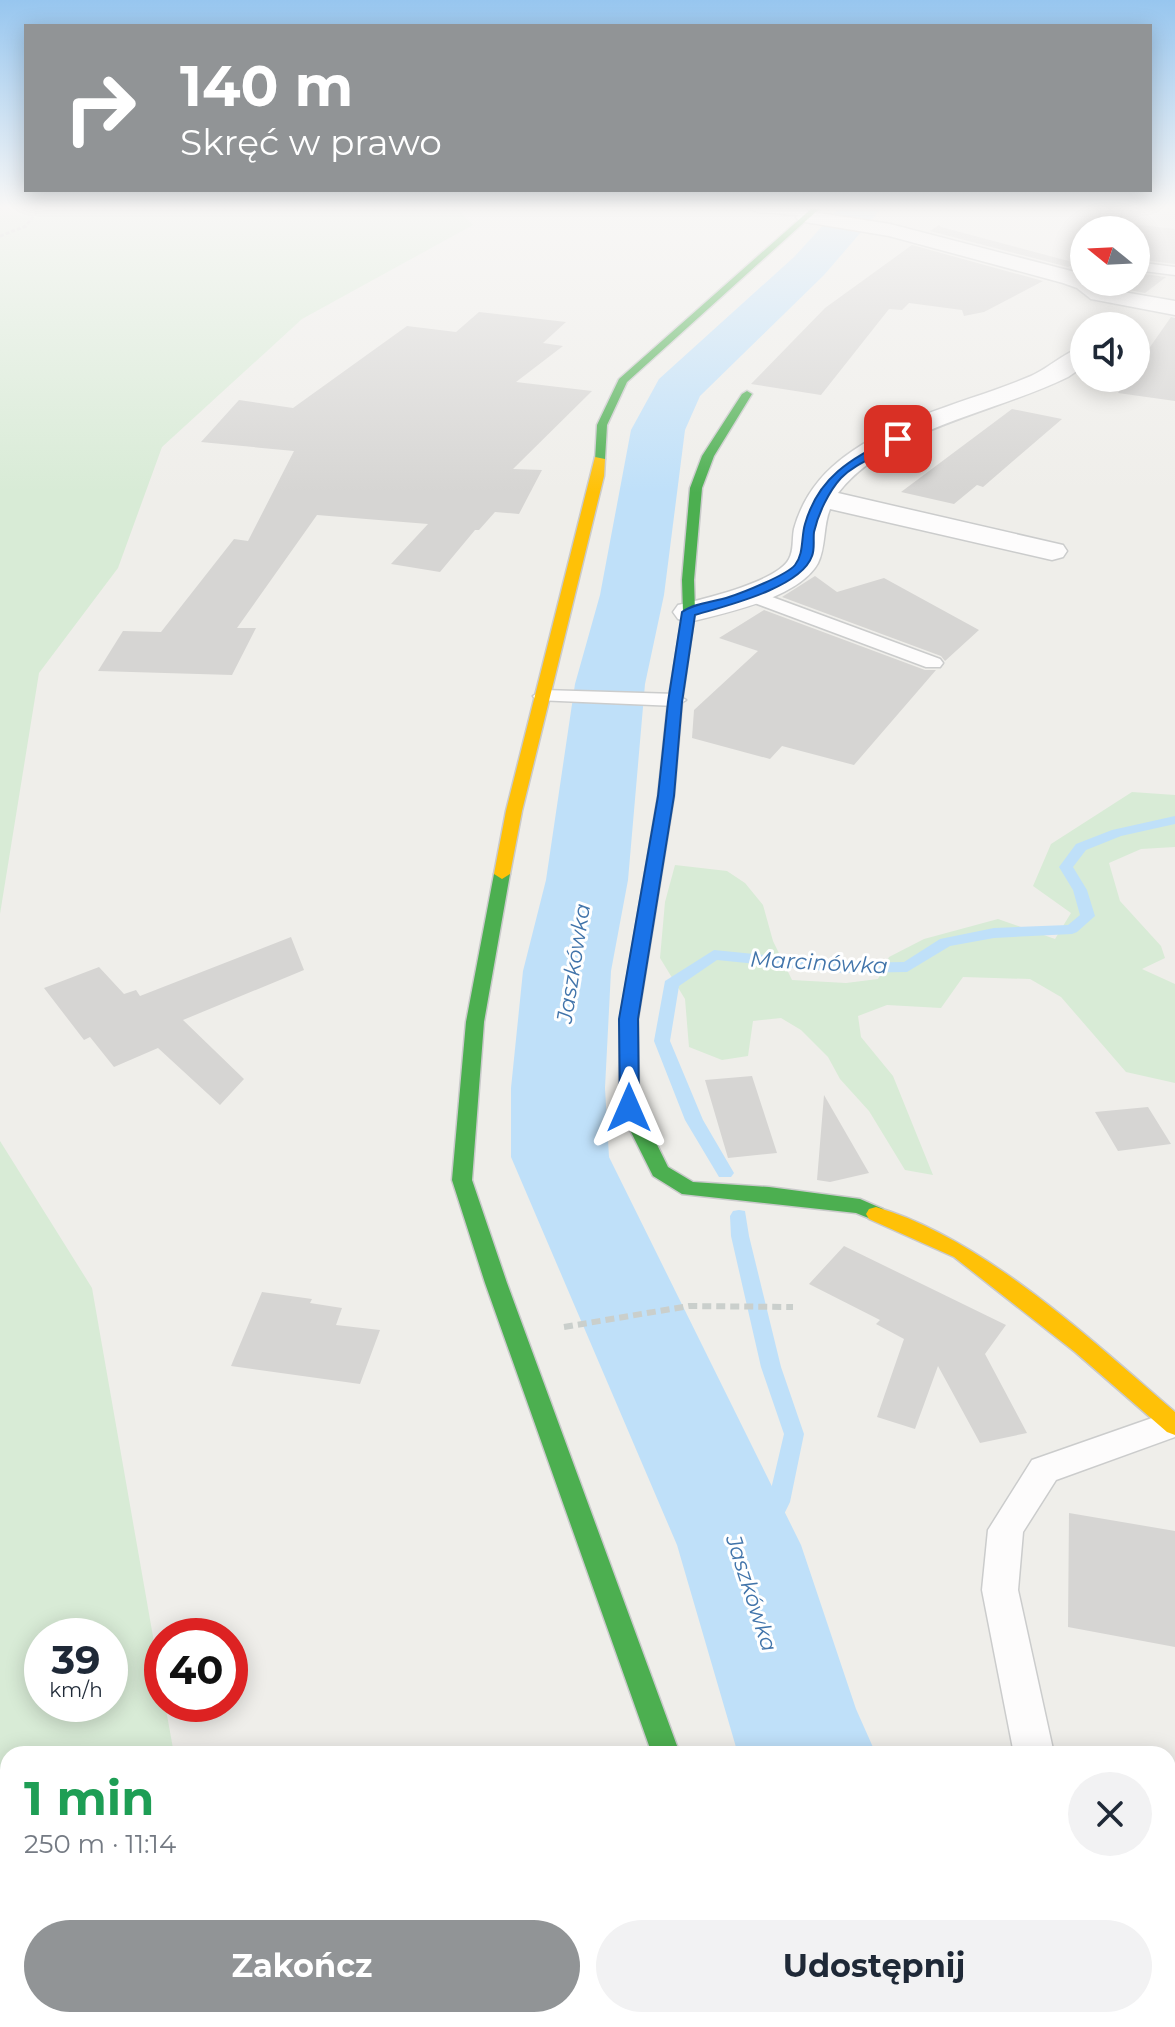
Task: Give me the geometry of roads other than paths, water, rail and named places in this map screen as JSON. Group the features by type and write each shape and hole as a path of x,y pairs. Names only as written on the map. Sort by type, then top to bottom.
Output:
{"street":[{"path":"663,1746 462,1180 475,1022 514,811 598,476 602,425 610,402 623,381 710,304"},
{"path":"689,612 748,594 799,570 807,555 808,534 821,498 836,477 855,462 929,423 1043,379 1070,363"},
{"path":"747,394 708,456 696,488 688,580 689,612 666,796 629,1019 629,1108 641,1137 660,1171 689,1189 769,1194 860,1206 961,1252 1083,1346 1174,1425"},
{"path":"821,498 1052,551"}],"lane":[{"path":"748,594 933,663"},
{"path":"543,696 676,700"},
{"path":"1032,1746 1000,1590 1006,1530 1044,1470 1174,1425"}],"waterway":[{"name":"Jaszkówka","path":"769,304 677,390 658,430 632,595 610,684 587,880 567,971 558,1088 560,1157 739,1545 803,1746"},
{"name":"Marcinówka","path":"725,1173 694,1120 662,1041 671,984 714,955 845,968 907,967 945,942 994,933 1072,929 1088,916 1080,890 1066,867 1081,847 1117,833 1175,820"},
{"name":"Marcinówka","path":"739,1216 740,1236 771,1367 794,1434 779,1502 746,1569"}]}
